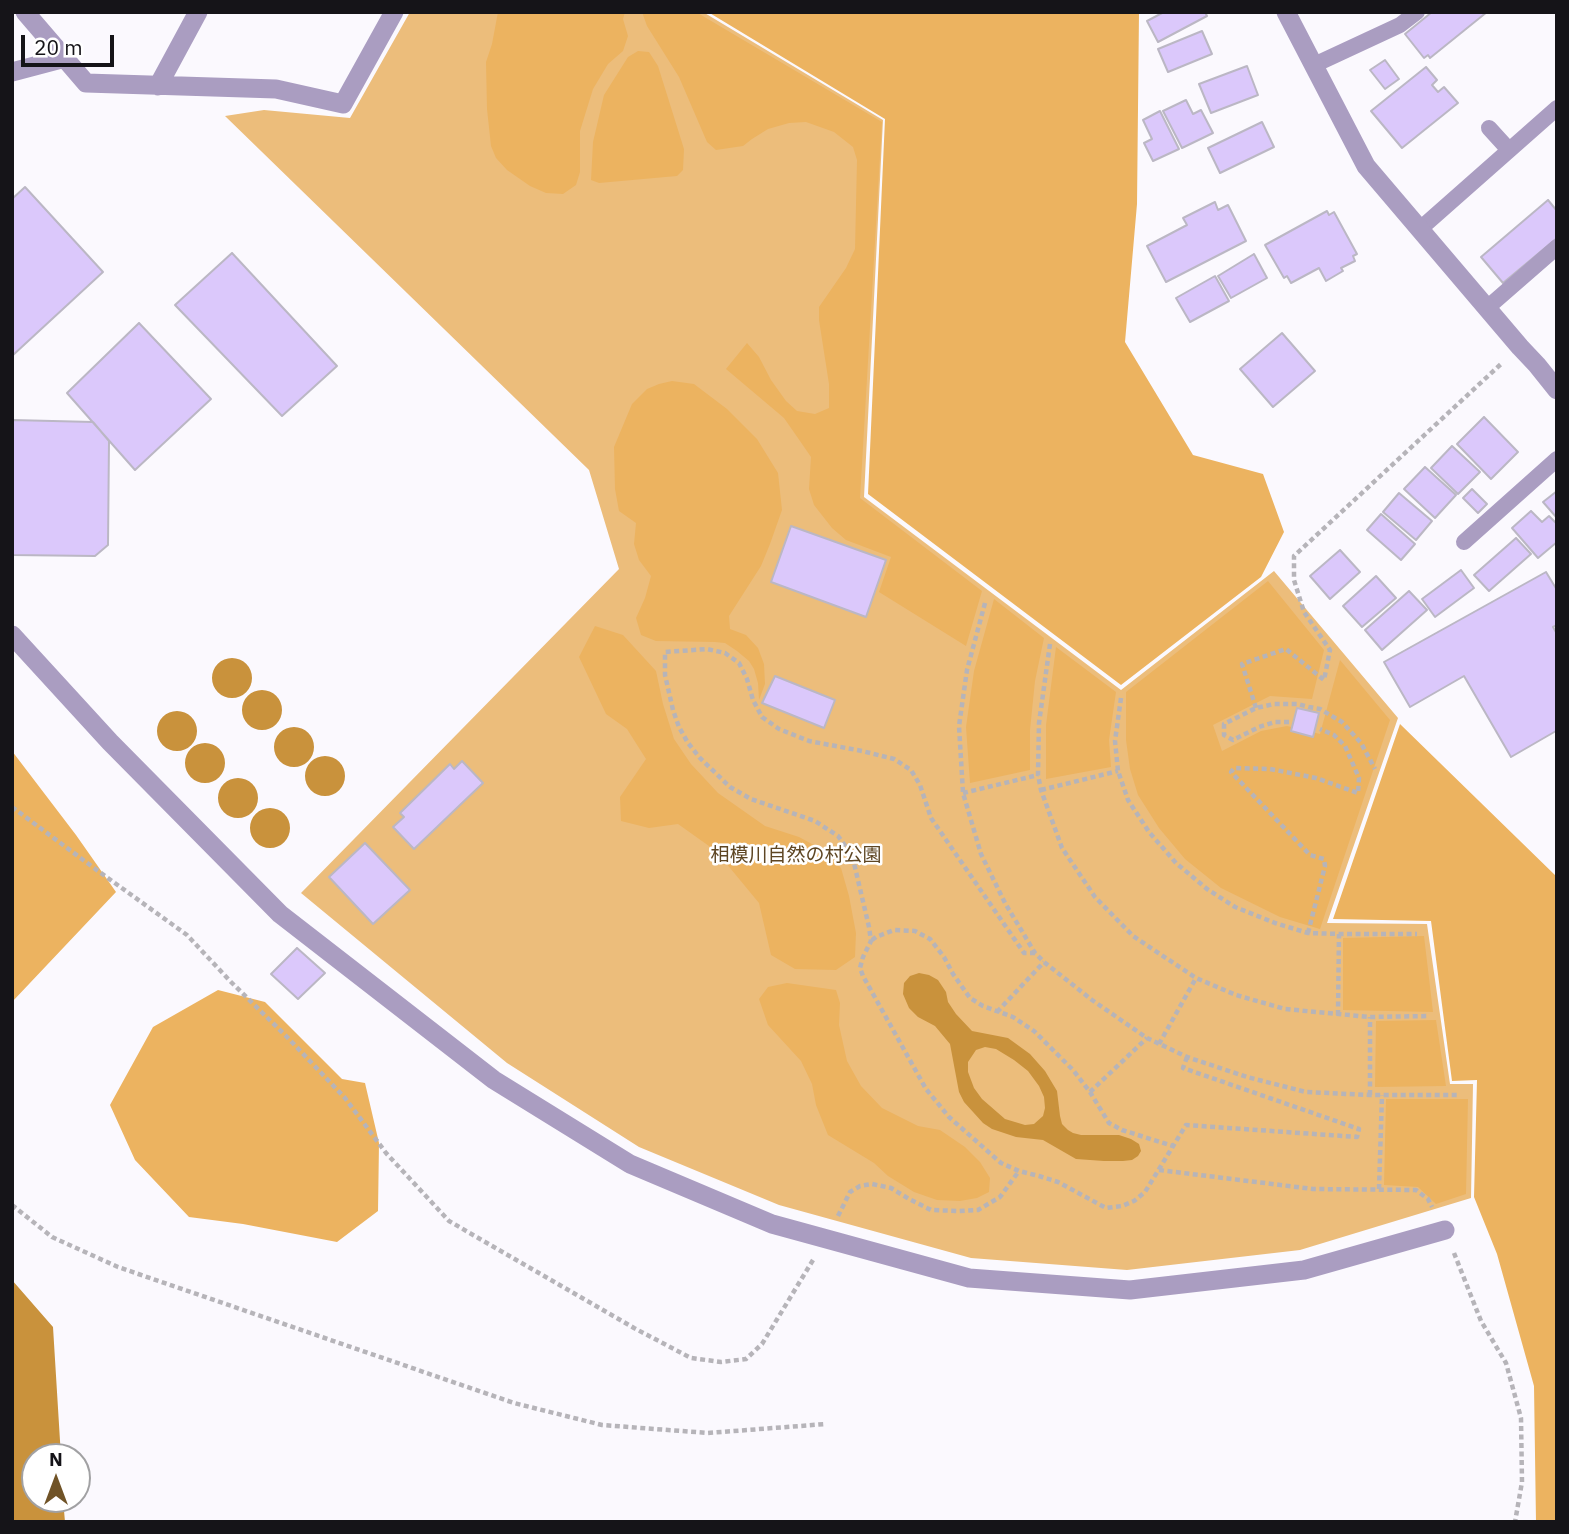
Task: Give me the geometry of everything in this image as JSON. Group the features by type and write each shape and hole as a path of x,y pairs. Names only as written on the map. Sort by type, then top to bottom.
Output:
{"street":[{"path":"25,12 86,83 276,89 343,104 394,12"},
{"path":"158,86 198,12"},
{"path":"1286,12 1366,166 1557,390"},
{"path":"12,72 65,58"},
{"path":"12,635 110,742 280,914 494,1080 630,1164 772,1224 969,1278 1130,1290 1304,1270 1445,1230"}],"lane":[{"path":"1314,65 1400,25 1417,12"},
{"path":"1420,229 1557,108"},
{"path":"1489,128 1509,150"},
{"path":"1487,308 1557,247"},
{"path":"1464,542 1557,460"}],"path":[{"path":"1256,708 1242,664 1286,649 1324,680 1330,650 1304,612 1294,580 1294,556 1520,346"},
{"path":"985,603 967,670 959,726 963,793 981,854 1004,903 1035,953 1092,1000 1147,1038 1187,1057 1247,1077 1306,1092 1370,1096 1461,1096"},
{"path":"1050,644 1039,723 1038,775 1041,790 1062,848 1096,897 1133,936 1196,978 1236,995 1285,1009 1370,1017 1429,1016"},
{"path":"871,941 853,859 846,847 838,836 815,821 751,799 730,787 700,758 679,727 673,710 665,675 665,652 707,649 725,653 739,663 762,717 779,729 808,741 894,759 911,770 920,785 931,818 1024,953 1035,953"},
{"path":"1121,698 1115,741 1118,771 1128,800 1149,832 1176,863 1207,889 1235,907 1308,933 1417,934"},
{"path":"1289,722 1275,722 1259,727 1233,740 1224,736 1224,724 1256,708 1274,704 1298,704 1308,709 1320,709 1342,722 1361,743 1375,769"},
{"path":"1308,933 1325,866 1324,859 1310,855 1231,772 1234,768 1269,769 1316,778 1358,793 1359,778 1345,746 1334,735 1320,729"},
{"path":"1041,790 1118,771"},
{"path":"963,793 1038,775"},
{"path":"12,807 187,935 345,1098 386,1153 449,1221 691,1358 722,1362 746,1359 762,1344 826,1239 850,1192 860,1186 872,1184 891,1188 932,1210 978,1210 1000,1197 1018,1171"},
{"path":"1173,1146 1122,1130 1109,1123 1073,1070 1034,1031 1013,1017 970,998 930,939 915,931 894,930 871,941 863,957 860,968 926,1089 949,1117 1001,1163 1018,1171 1058,1182 1106,1208 1122,1206 1145,1192 1186,1125 1357,1137 1359,1129 1183,1068 1187,1057"},
{"path":"1338,1015 1339,934"},
{"path":"997,1012 1044,962"},
{"path":"1159,1044 1196,978"},
{"path":"1370,1017 1370,1096"},
{"path":"1090,1092 1147,1038"},
{"path":"1379,1189 1382,1096"},
{"path":"1159,1170 1313,1189 1416,1190 1428,1199 1445,1230 1481,1321 1506,1363 1521,1418 1522,1482 1515,1522"},
{"path":"12,1205 52,1237 118,1267 514,1403 602,1425 708,1433 826,1424"}],"green space":[{"name":"相模川自然の村公園","path":"410,12 703,12 883,120 864,497 1121,690 1274,571 1398,718 1327,923 1427,924 1450,1084 1473,1084 1471,1198 1300,1250 1127,1270 971,1258 779,1205 639,1147 507,1063 301,893 619,569 589,470 225,116 264,110 350,118"},
{"path":"498,12 625,12 623,19 628,36 623,51 608,64 593,89 580,131 580,172 576,185 563,194 546,193 530,186 507,170 496,158 491,146 486,62"},
{"path":"642,12 696,12 882,122 860,498 982,591 966,646 879,592 891,557 846,540 832,528 814,505 809,489 811,457 784,418 726,369 747,343 759,357 786,401 797,411 815,414 829,408 829,384 819,307 846,268 855,249 857,160 853,147 834,132 806,122 768,129 743,146 716,150 707,142 679,77 647,26"},
{"path":"708,12 1139,12 1137,204 1125,342 1193,455 1263,474 1284,532 1261,577 1121,685 868,494 885,119"},
{"path":"638,51 649,52 658,66 684,149 683,170 677,176 599,183 591,180 593,142 604,95 628,57"},
{"path":"672,381 694,384 727,409 757,439 778,473 782,510 761,566 729,616 730,629 746,635 758,648 764,664 765,684 759,700 754,669 749,661 725,643 656,641 641,635 636,618 651,576 639,560 634,544 636,523 619,511 615,489 614,447 632,404 647,389"},
{"path":"1268,581 1324,650 1312,699 1270,696 1213,725 1222,751 1261,731 1287,726 1320,734 1340,660 1390,720 1320,929 1280,917 1221,888 1185,859 1159,828 1138,795 1130,769 1126,740 1126,692"},
{"path":"994,599 1044,638 1035,681 1030,730 1030,770 970,783 966,727 974,671"},
{"path":"595,626 623,635 656,671 674,739 691,764 718,793 765,826 799,837 825,851 841,868 856,933 855,957 836,970 795,969 771,955 759,903 716,851 678,824 649,828 621,821 620,797 646,759 627,729 606,714 579,657"},
{"path":"1056,647 1116,692 1109,740 1111,767 1046,779 1046,725"},
{"path":"1400,724 1557,877 1557,1522 1536,1522 1534,1386 1497,1254 1474,1197 1477,1080 1452,1081 1431,921 1333,919"},
{"path":"12,751 116,892 12,1002"},
{"path":"1424,936 1433,1012 1343,1010 1343,938"},
{"path":"787,983 836,990 840,1003 839,1025 847,1061 861,1086 882,1108 918,1126 940,1130 965,1147 980,1162 990,1178 989,1192 977,1198 960,1201 937,1200 914,1192 828,1135 816,1105 812,1084 801,1061 768,1025 759,999 768,987"},
{"path":"218,990 265,1002 342,1079 365,1083 379,1143 378,1211 337,1242 189,1217 135,1160 110,1105 153,1027"},
{"path":"1436,1020 1446,1086 1375,1087 1376,1021"},
{"path":"1386,1099 1468,1099 1466,1194 1436,1204 1418,1187 1384,1185"}],"shaded area":[{"path":"232,658 246,664 252,678 246,692 232,698 218,692 212,678 218,664"},
{"path":"262,690 276,696 282,710 276,724 262,730 248,724 242,710 248,696"},
{"path":"177,711 191,717 197,731 191,745 177,751 163,745 157,731 163,717"},
{"path":"294,727 308,733 314,747 308,761 294,767 280,761 274,747 280,733"},
{"path":"205,743 219,749 225,763 219,777 205,783 191,777 185,763 191,749"},
{"path":"325,756 339,762 345,776 339,790 325,796 311,790 305,776 311,762"},
{"path":"238,778 252,784 258,798 252,812 238,818 224,812 218,798 224,784"},
{"path":"270,808 284,814 290,828 284,842 270,848 256,842 250,828 256,814"},
{"path":"919,973 938,980 956,1014 972,1031 1008,1038 1030,1054 1057,1091 1062,1124 1068,1130 1081,1135 1119,1135 1131,1139 1139,1144 1141,1151 1138,1156 1123,1161 1076,1159 1043,1140 1016,1137 983,1123 964,1102 959,1092 950,1044 935,1026 918,1017 909,1008 903,994 904,983 910,976","holes":["985,1047 996,1049 1028,1071 1039,1086 1045,1108 1043,1116 1034,1124 1025,1125 1005,1119 982,1099 974,1088 968,1072 968,1062 976,1050"]},
{"path":"12,1280 53,1327 60,1443 21,1443 21,1513 64,1513 65,1522 12,1522"}],"building":[{"path":"1164,12 1205,12 1207,16 1158,42 1147,21"},
{"path":"1432,12 1487,12 1430,58 1428,55 1424,58 1405,34"},
{"path":"1202,31 1212,54 1168,72 1158,49"},
{"path":"1385,60 1399,79 1385,89 1370,70"},
{"path":"1247,66 1258,95 1211,113 1199,84"},
{"path":"1426,67 1437,80 1432,85 1438,92 1444,87 1458,103 1402,148 1371,111"},
{"path":"1186,100 1193,114 1201,110 1213,133 1182,148 1163,111"},
{"path":"1160,111 1179,149 1153,161 1144,143 1152,139 1143,120"},
{"path":"1262,122 1274,147 1220,173 1208,148"},
{"path":"25,187 103,272 12,356 12,199"},
{"path":"1548,200 1557,211 1557,238 1503,283 1481,257"},
{"path":"1215,202 1218,210 1228,205 1246,241 1166,282 1147,246 1187,225 1183,218"},
{"path":"1327,211 1329,215 1334,212 1357,254 1353,256 1355,261 1341,268 1343,271 1326,281 1319,268 1291,283 1287,276 1284,278 1265,245"},
{"path":"232,253 337,366 282,416 175,305"},
{"path":"1254,254 1267,278 1231,298 1218,276"},
{"path":"1215,276 1229,301 1190,322 1176,298"},
{"path":"139,323 211,399 135,470 67,393"},
{"path":"1282,333 1315,371 1273,407 1240,369"},
{"path":"1484,417 1518,452 1491,479 1457,444"},
{"path":"12,420 93,422 109,441 108,545 95,556 12,555"},
{"path":"1452,446 1480,472 1458,494 1431,468"},
{"path":"1425,467 1456,495 1435,518 1404,489"},
{"path":"1472,489 1487,504 1478,513 1463,498"},
{"path":"1557,491 1557,518 1543,502"},
{"path":"1399,493 1432,521 1416,540 1383,512"},
{"path":"1531,511 1542,522 1549,516 1557,524 1557,542 1538,558 1512,528"},
{"path":"1381,514 1415,544 1401,560 1367,530"},
{"path":"791,526 886,560 866,617 771,582"},
{"path":"1516,538 1531,554 1489,591 1474,575"},
{"path":"1340,550 1360,572 1330,599 1310,576"},
{"path":"1461,570 1474,588 1435,617 1422,599"},
{"path":"1546,572 1557,590 1557,625 1553,627 1557,634 1557,732 1511,757 1464,676 1410,707 1384,662"},
{"path":"1376,576 1396,598 1362,627 1343,606"},
{"path":"1409,591 1427,610 1382,650 1365,630"},
{"path":"775,676 835,700 824,728 762,703"},
{"path":"1297,708 1319,713 1313,737 1291,731"},
{"path":"462,761 483,783 414,849 393,827 404,817 400,813 450,764 454,769"},
{"path":"365,843 410,890 373,924 329,877"},
{"path":"297,948 325,973 298,999 271,974"}]}
